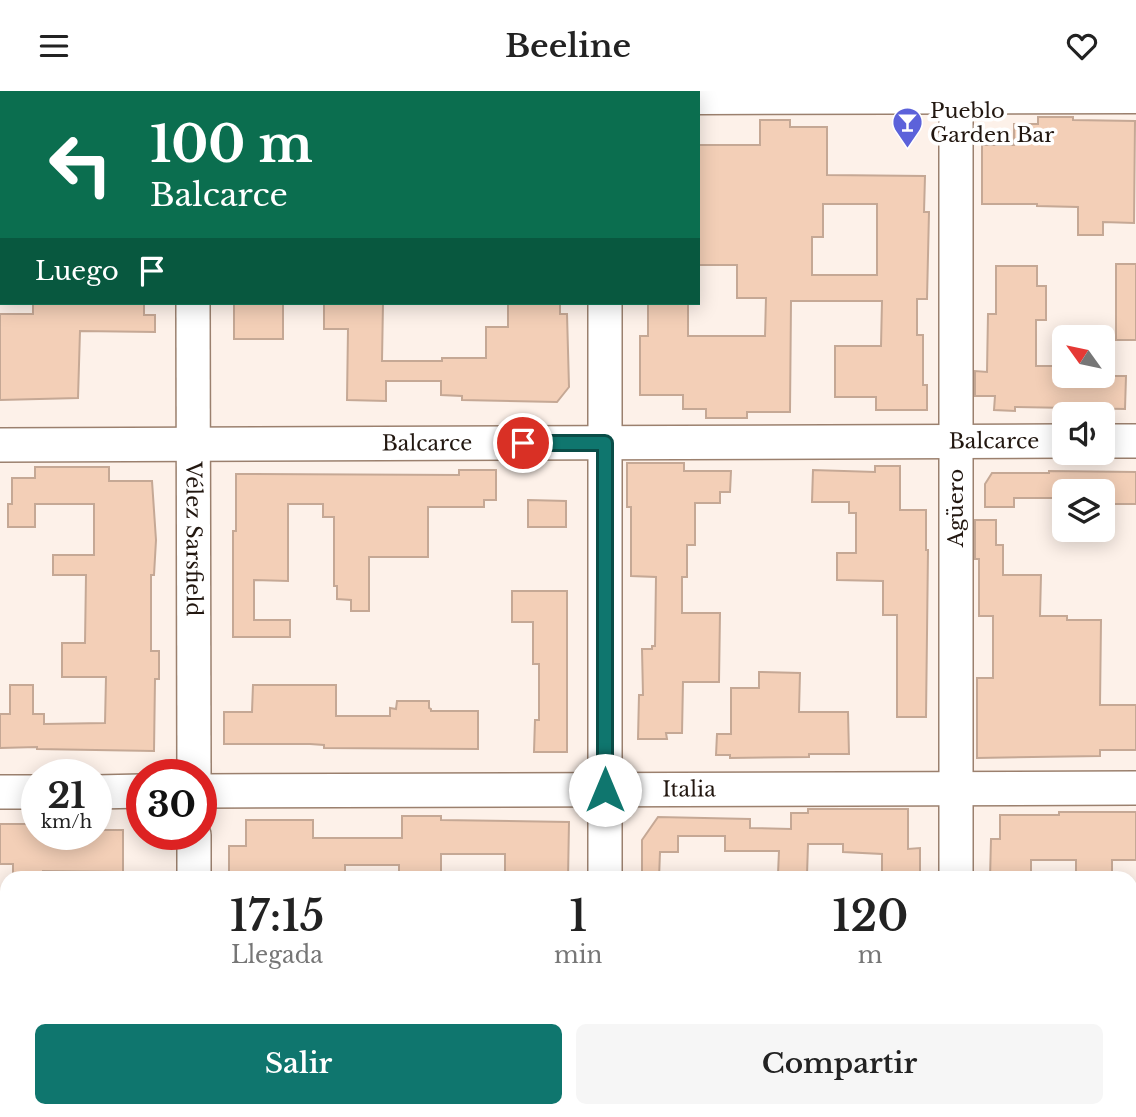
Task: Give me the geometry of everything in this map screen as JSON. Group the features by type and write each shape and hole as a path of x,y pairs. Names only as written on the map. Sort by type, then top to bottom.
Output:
{"main road":[{"path":"700,95 1136,94"}],"street":[{"name":"Agüero","path":"956,93 956,871"},
{"name":"Vélez Sarsfield","path":"193,305 194,759"},
{"path":"605,305 605,871"},
{"name":"Balcarce","path":"0,445 1052,441"},
{"path":"1115,441 1136,441"},
{"name":"Italia","path":"217,791 1136,788"},
{"path":"0,792 21,792"},
{"path":"194,850 194,871"}],"building":[{"path":"1038,117 1135,121 1134,223 1103,222 1103,235 1078,235 1078,207 982,204 982,145 1014,145 1014,124 1038,124"},
{"path":"760,120 790,120 790,127 827,127 827,175 925,176 924,212 929,212 927,299 917,299 917,335 923,335 923,385 927,385 927,410 876,410 876,397 835,397 835,346 881,346 882,301 791,301 790,412 747,412 747,418 706,418 706,409 683,409 683,395 640,395 640,336 648,336 648,305 688,305 688,336 765,336 766,298 737,298 737,265 700,265 700,145 760,145","holes":["823,204 877,204 877,275 812,275 812,237 823,237"]},
{"path":"1116,264 1136,264 1136,340 1116,340"},
{"path":"996,266 1037,266 1037,286 1046,286 1046,320 1036,320 1036,366 1052,366 1052,389 1115,389 1115,376 1126,376 1125,409 1115,409 1115,402 1052,402 1052,408 1015,407 1015,411 994,410 995,396 975,396 975,371 987,372 988,314 996,314"},
{"path":"33,305 144,305 144,315 155,315 155,332 80,331 78,398 0,400 0,314 33,314"},
{"path":"234,305 283,305 283,339 234,339"},
{"path":"324,305 383,305 382,361 486,358 486,327 508,327 508,305 560,305 560,314 567,314 569,387 557,402 462,400 462,396 441,395 441,381 386,381 386,401 347,400 348,329 324,329"},
{"path":"627,463 684,463 684,471 731,471 730,492 720,492 720,503 695,503 695,545 687,545 687,577 682,577 682,613 720,613 719,682 683,682 682,733 666,733 667,739 638,739 639,695 643,695 642,649 652,649 652,646 655,646 656,577 631,576 631,507 627,507"},
{"path":"875,466 900,466 900,510 926,510 926,717 897,717 897,615 883,615 883,581 837,580 837,553 856,553 856,513 849,513 849,502 812,502 813,470 875,472"},
{"path":"35,467 109,467 109,481 152,481 156,540 154,575 151,575 151,651 159,651 159,679 155,679 154,751 0,748 0,714 10,714 10,685 33,685 33,714 44,714 44,724 105,723 106,677 62,677 62,643 85,643 86,575 53,575 53,555 94,555 94,504 35,504 35,527 8,527 8,504 12,504 12,478 35,478"},
{"path":"459,470 496,470 496,500 484,500 484,507 428,507 428,557 369,557 369,611 351,611 351,600 337,599 337,586 334,586 334,517 323,517 323,504 288,504 288,581 254,580 254,620 290,620 290,637 233,637 236,474 459,475"},
{"path":"1136,472 1136,504 1115,504 1115,479 1052,479 1052,498 1014,498 1014,507 985,507 985,484 992,473"},
{"path":"528,500 566,501 566,527 528,527"},
{"path":"975,520 996,520 996,545 1003,545 1003,575 1041,575 1040,616 1067,616 1067,620 1101,620 1100,705 1136,705 1136,750 1100,750 1100,756 977,758 977,678 993,678 993,616 979,616 979,559 975,559"},
{"path":"512,591 567,591 567,752 534,752 535,720 539,720 539,664 533,664 533,622 512,622"},
{"path":"759,672 800,673 799,712 848,712 849,754 730,758 730,755 716,755 717,734 731,734 731,688 759,688"},
{"path":"253,685 336,685 336,716 390,716 390,708 396,709 397,701 429,701 431,711 478,711 478,749 224,744 224,712 252,712"},
{"path":"808,809 908,809 908,849 920,848 920,871 882,871 882,854 843,852 843,844 808,844 807,871 778,871 779,851 725,851 725,836 678,836 678,852 660,852 659,871 642,871 642,840 658,817 750,819 750,828 791,829 791,813 808,813"},
{"path":"1059,812 1136,812 1136,860 1112,860 1112,871 1076,871 1076,860 1031,860 1031,871 990,871 991,839 1000,839 1000,815 1059,815"},
{"path":"402,816 441,816 441,820 569,822 568,871 505,871 505,854 441,854 441,871 399,871 399,865 345,865 345,871 229,871 229,846 246,846 246,820 313,820 313,838 402,838"},
{"path":"0,824 21,824 21,850 112,850 112,830 123,830 123,871 13,871 13,864 0,864"}],"place":[{"name":"Pueblo Garden Bar","path":"907,150"}],"route":[{"path":"523,443 605,443 605,790"}]}
